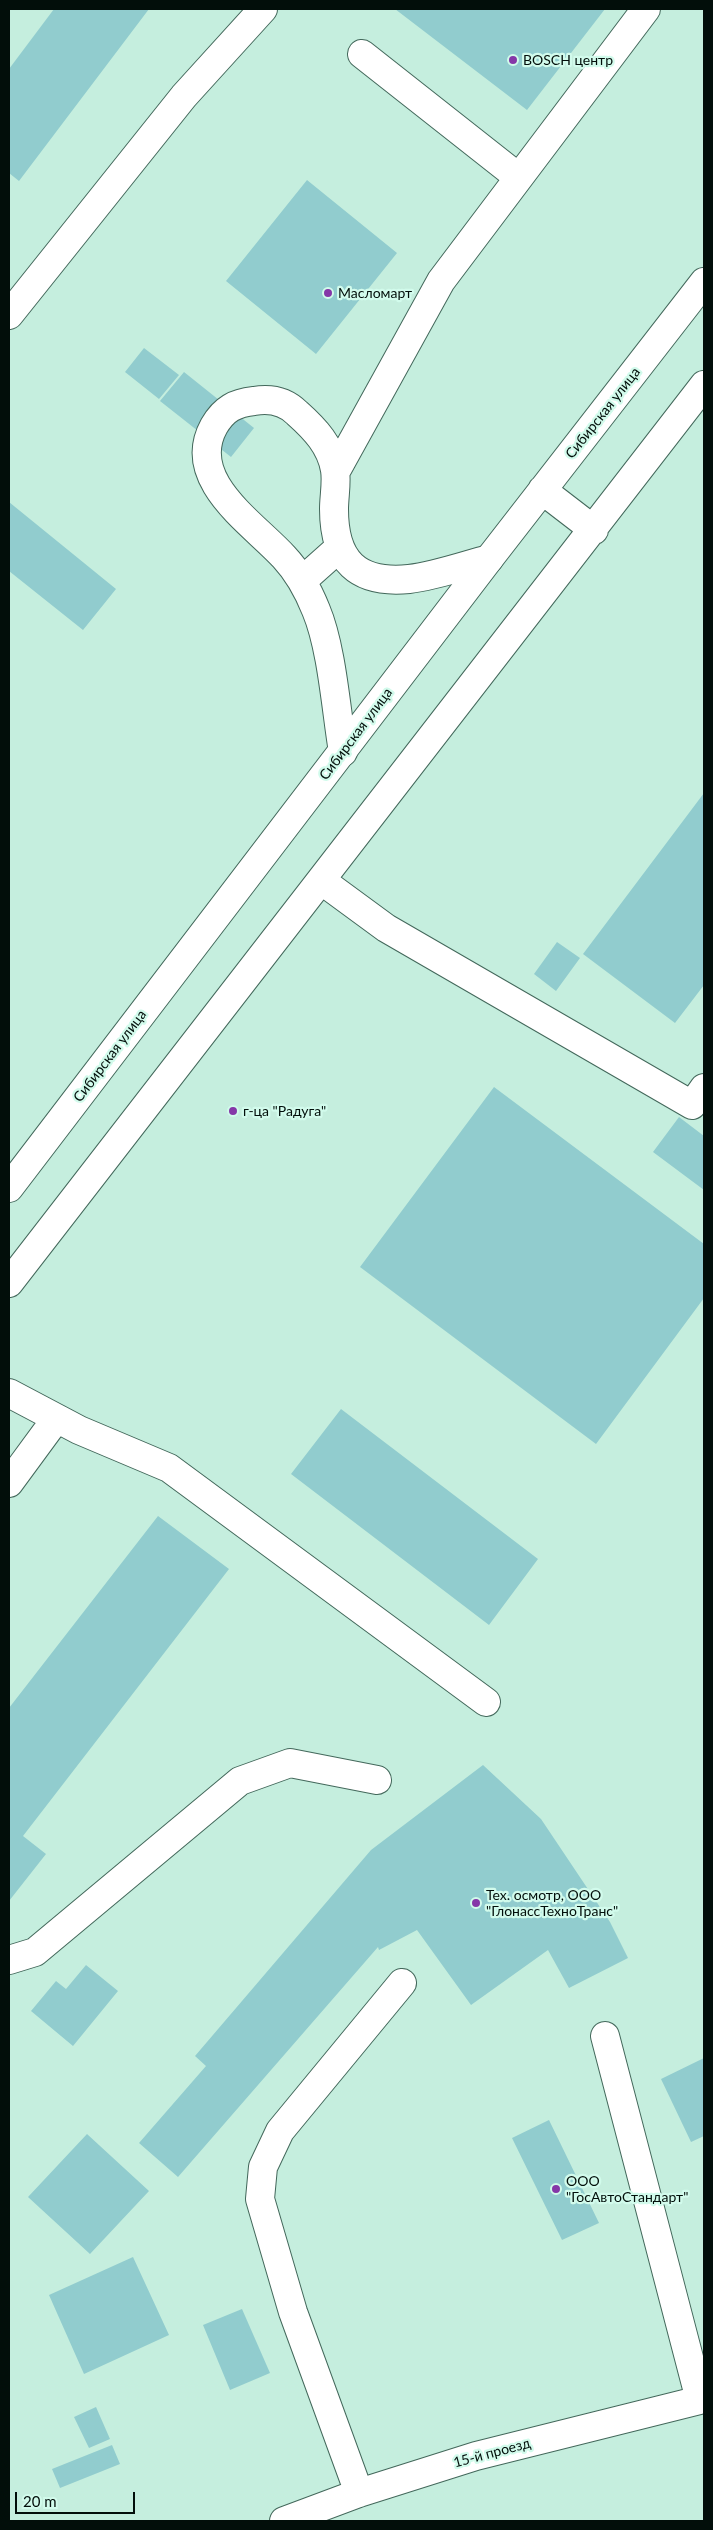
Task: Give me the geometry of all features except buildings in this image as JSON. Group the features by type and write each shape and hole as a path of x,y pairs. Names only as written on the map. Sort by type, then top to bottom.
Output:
{"main road":[{"path":"9,315 184,96 263,9"},
{"path":"336,471 441,281 646,9"},
{"path":"362,54 518,177"},
{"name":"Сибирская улица","path":"9,1188 343,752 488,559 704,282"},
{"path":"9,1282 594,530 704,385"},
{"path":"343,752 328,657 317,612 302,580 284,557 231,506 217,487 208,463 208,438 219,418 232,404 265,399 287,403 314,428 329,450 336,471 334,510 340,547 350,564 366,576 382,580 410,579 488,559"},
{"path":"542,490 594,530"},
{"path":"302,580 340,547"},
{"path":"322,881 386,928 700,1101"},
{"path":"9,1393 56,1419 169,1468 486,1702"},
{"path":"9,1483 56,1419"},
{"path":"9,1960 35,1952 240,1781 290,1763 376,1780"},
{"path":"359,2493 293,2312 260,2199 261,2183 263,2167 280,2130 402,1983"},
{"path":"605,2036 702,2399"},
{"name":"15-й проезд","path":"284,2521 359,2493 476,2456 702,2399"}],"place":[{"name":"BOSCH центр","path":"513,60"},
{"name":"Масломарт","path":"328,293"},
{"name":"г-ца \"Радуга\"","path":"233,1111"},
{"name":"Тех. осмотр, ООО \"ГлонассТехноТранс\"","path":"476,1903"},
{"name":"ООО \"ГосАвтоСтандарт\"","path":"556,2189"}]}
